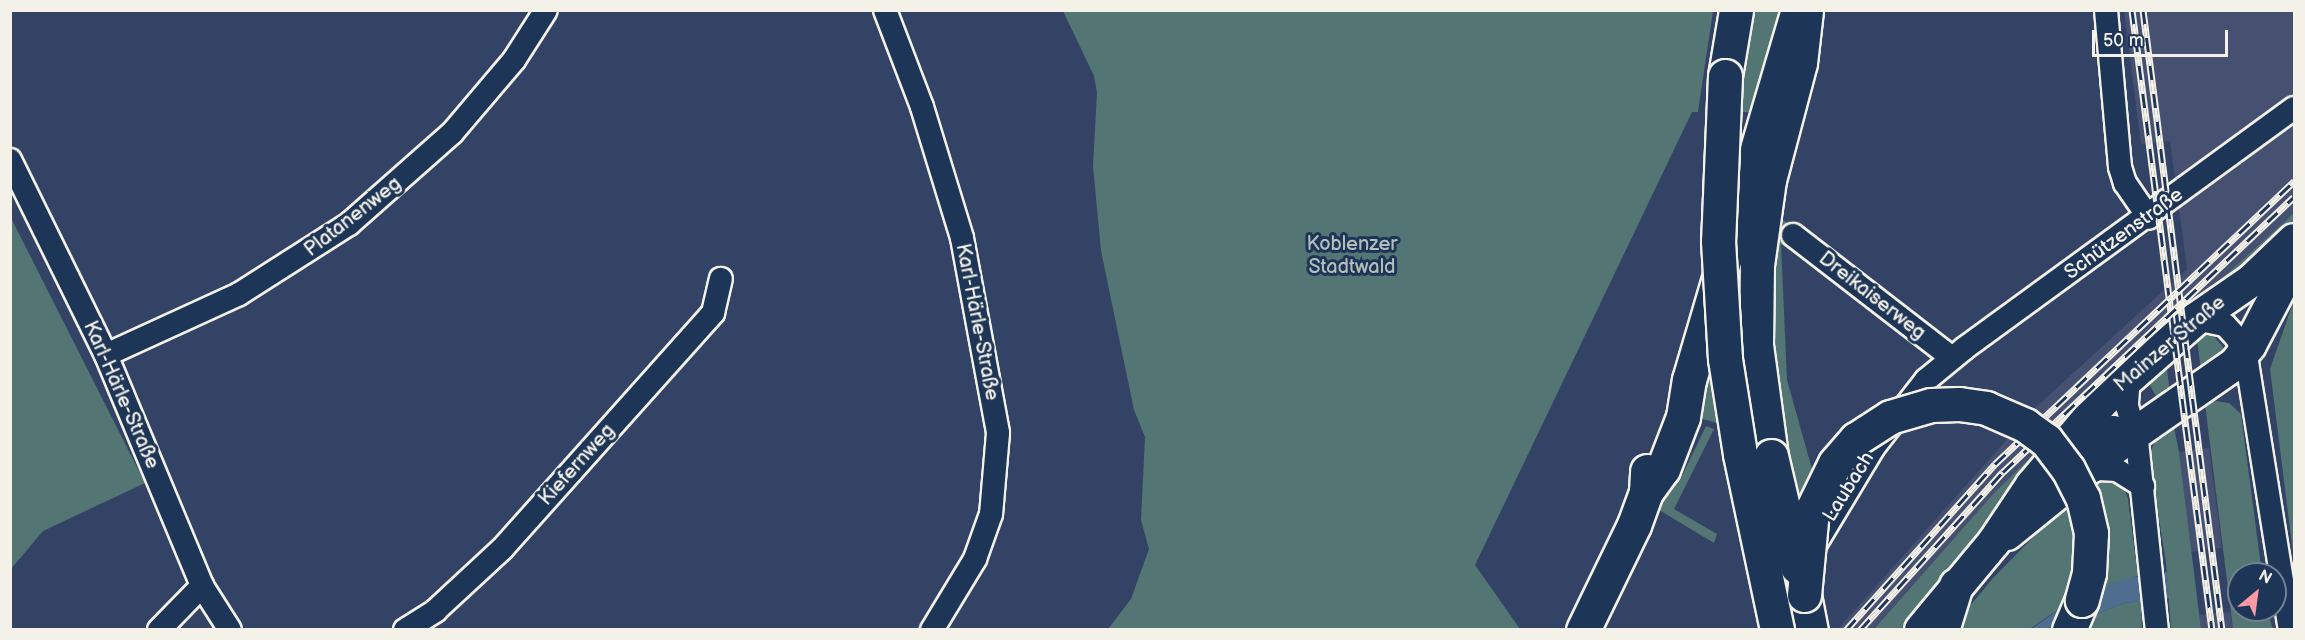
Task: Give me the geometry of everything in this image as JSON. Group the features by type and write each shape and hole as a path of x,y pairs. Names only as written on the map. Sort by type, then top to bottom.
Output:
{"main road":[{"path":"1736,10 1725,76 1718,240 1725,359 1740,454 1777,630"},
{"path":"1583,630 1621,554 1646,492 1649,463 1670,411 1689,380 1798,10"},
{"path":"1806,10 1800,63 1769,180 1757,265 1756,345 1771,456 1811,630"},
{"path":"1804,595 1812,510 1827,475 1845,450 1867,430 1902,412 1931,405 1971,405 2010,417 2036,432 2055,450 2079,487 2089,520 2091,559 2086,587 2069,630"},
{"path":"1942,630 1956,585"}],"street":[{"name":"Platanenweg","path":"106,355 239,294 349,224 452,133 514,60 546,10"},
{"name":"Karl-Härle-Straße","path":"885,10 922,107 959,228 998,433 991,514 975,559 932,630"},
{"path":"2106,10 2120,167 2126,183 2149,218"},
{"name":"Schützenstraße","path":"1952,358 2149,218 2295,108"},
{"name":"Karl-Härle-Straße","path":"10,160 106,355 202,586 230,630"},
{"name":"Dreikaiserweg","path":"1792,235 1952,358"},
{"name":"Mainzer Straße","path":"2067,467 2129,375 2196,319 2251,280 2295,240"},
{"name":"Mainzer Straße","path":"1921,630 1994,542 2018,503 2067,467 2135,433 2215,380 2244,353 2295,261"},
{"name":"Kiefernweg","path":"405,630 435,610 502,549 713,313 721,279"},
{"path":"2196,319 2225,325 2244,353 2261,436 2275,552 2289,630"},
{"name":"Laubach","path":"1764,630 1885,431 1919,387 1952,358"},
{"path":"2129,375 2127,406 2135,433 2156,619"},
{"path":"2215,380 2241,393 2261,436"},
{"path":"2067,467 2108,469 2142,486"},
{"path":"159,630 202,586"}],"shaded area":[{"path":"2124,11 2294,11 2294,213 1994,493 1873,629 1837,630 2035,408 2187,269 2170,141 2141,144"},
{"path":"2209,448 2222,548 2191,552 2179,452"},
{"path":"2167,572 2169,598 2124,603 2080,621 2072,629 2030,630 2082,593 2129,578"},
{"path":"2227,612 2227,622 2232,622 2233,629 2201,629 2199,615"}],"green space":[{"name":"Koblenzer Stadtwald","path":"1063,11 1713,11 1698,112 1692,112 1475,565 1520,629 1108,629 1131,599 1149,549 1141,520 1145,437 1134,410 1101,251 1093,166 1097,93 1094,76"},
{"path":"1747,11 1784,11 1752,112 1737,112"},
{"path":"2294,213 2294,221 2193,310 2192,306"},
{"path":"1775,214 1789,224 1779,239 1804,260 1781,244 1787,380 1812,469 1801,494 1795,490 1770,366"},
{"path":"11,218 145,483 43,531 11,569"},
{"path":"2294,300 2294,561 2270,369"},
{"path":"2196,331 2211,333 2223,347 2223,355 2202,380"},
{"path":"1710,348 1719,418 1717,423 1703,419 1683,460"},
{"path":"2165,353 2171,402 2157,398 2148,382"},
{"path":"2216,401 2229,403 2241,414 2260,562 2227,562 2227,581 2205,404"},
{"path":"2173,422 2179,452 2201,629 2171,629 2166,563 2149,456 2156,438"},
{"path":"1706,426 1714,429 1674,509 1717,534 1714,543 1659,510 1671,480 1675,482 1681,478"},
{"path":"2037,451 2043,458 1903,629 1873,630 1994,493"},
{"path":"2103,480 2115,481 2124,488 2128,499 2138,576 2082,593 2030,629 1950,630 1993,578 2067,503 2075,538 2107,531 2095,484"},
{"path":"2141,601 2142,629 2072,630 2080,621 2124,603"},
{"path":"2232,622 2271,622 2273,629 2233,629"}],"railway":[{"path":"2132,10 2212,630"},
{"path":"2143,10 2222,630"},
{"path":"1846,630 1995,464 2294,181"},
{"path":"1860,630 2003,472 2294,197"}]}
